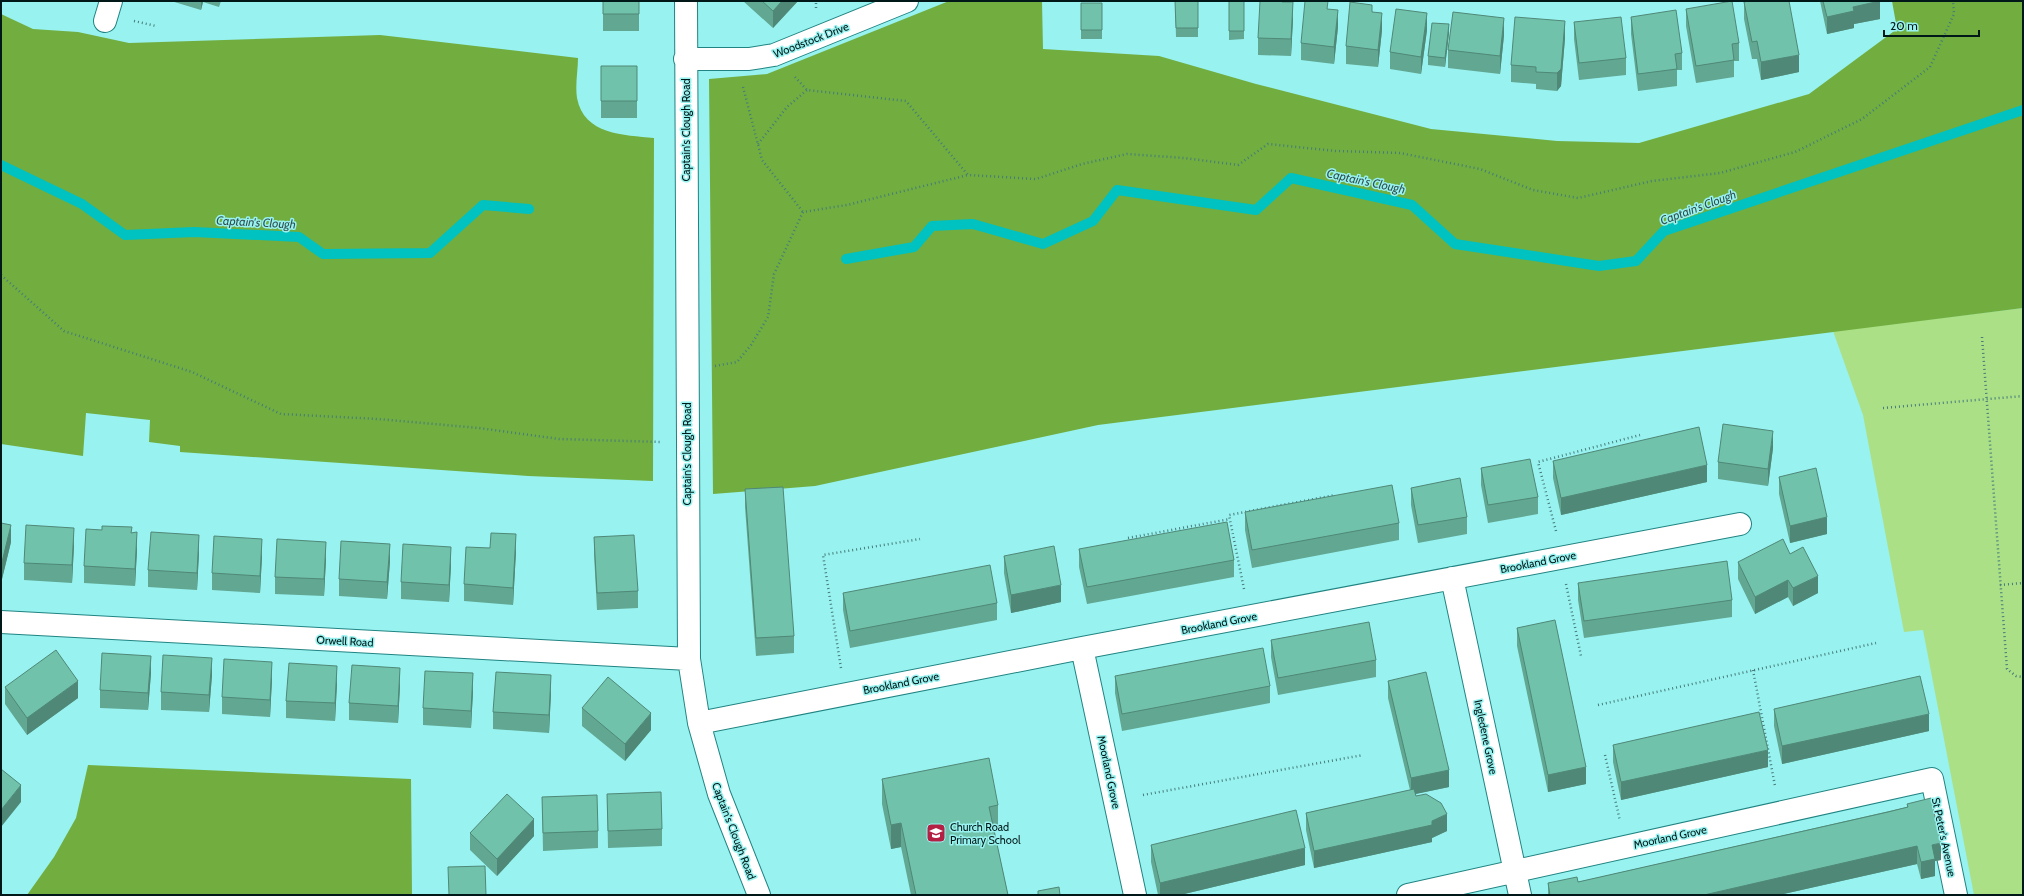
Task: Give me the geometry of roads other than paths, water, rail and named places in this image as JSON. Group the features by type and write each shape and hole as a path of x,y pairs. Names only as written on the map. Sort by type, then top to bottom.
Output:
{"street":[{"name":"Captain's Clough Road","path":"686,1 688,659 699,723 719,794 759,895"},
{"name":"Woodstock Drive","path":"686,59 761,58 774,55 816,40 907,1"},
{"name":"Brookland Grove","path":"699,723 1082,648 1740,524"},
{"name":"Ingledene Grove","path":"1452,578 1520,895"},
{"name":"Orwell Road","path":"1,622 688,659"},
{"name":"Moorland Grove","path":"1082,648 1135,895"},
{"name":"Moorland Grove","path":"1408,895 1932,779"},
{"name":"St Peter's Avenue","path":"1932,779 1956,895"}],"waterway":[{"name":"Captain's Clough","path":"846,259 914,247 932,226 973,224 1043,244 1093,221 1117,190 1256,210 1291,178 1412,205 1455,244 1599,266 1636,261 1664,231 2023,110"},
{"name":"Captain's Clough","path":"1,165 82,204 125,235 194,232 299,237 323,254 430,253 483,205 529,209"}],"place":[{"name":"Church Road Primary School","path":"936,833"}]}
